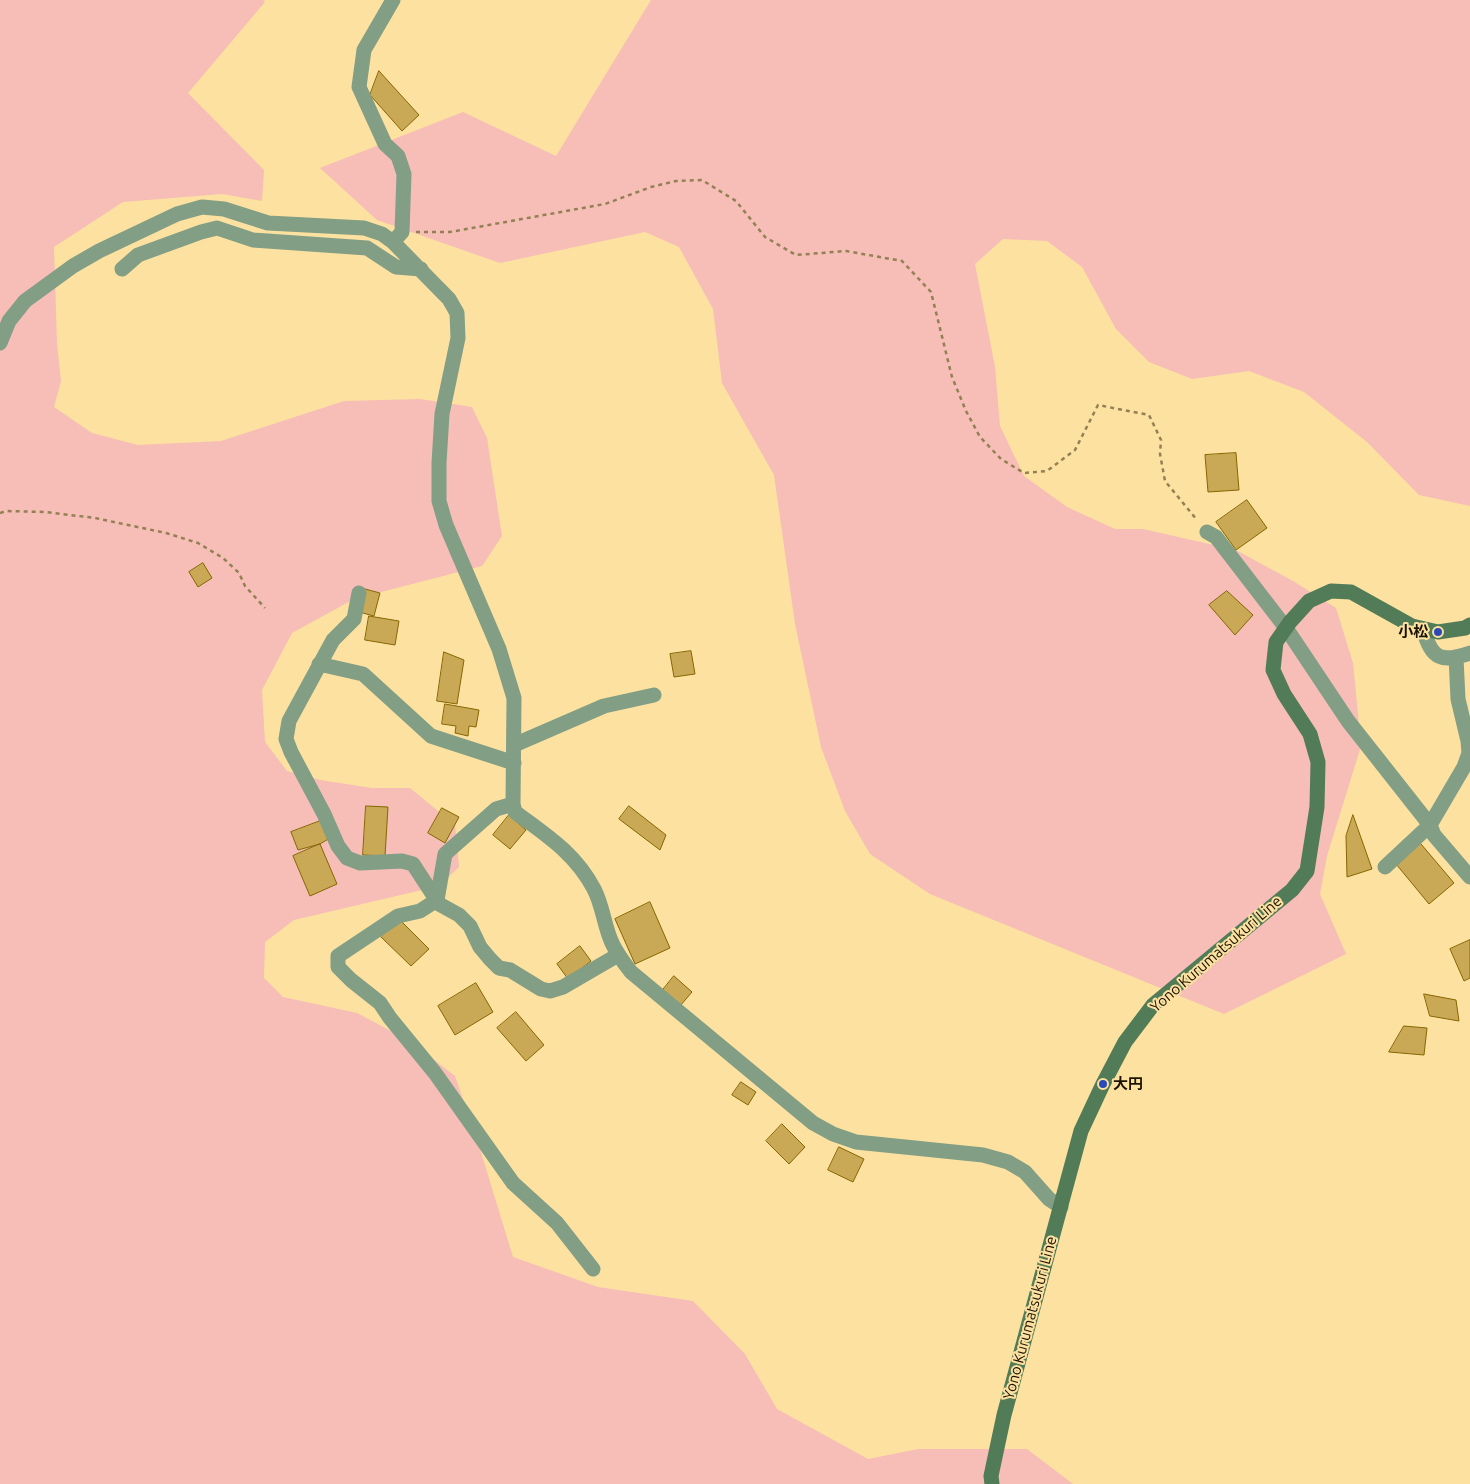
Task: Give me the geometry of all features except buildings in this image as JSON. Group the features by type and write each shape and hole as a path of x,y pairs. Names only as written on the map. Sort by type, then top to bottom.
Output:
{"main road":[{"name":"Yono Kurumatsukuri Line","path":"992,1484 991,1476 1004,1415 1081,1132 1125,1042 1153,1005 1292,890 1307,871 1317,807 1318,762 1310,734 1284,694 1273,670 1276,642 1309,601 1330,591 1352,592 1412,626 1424,629 1438,632 1465,628 1470,625"}],"street":[{"path":"393,0 364,50 358,87 384,144 398,156 404,174 397,237"},
{"path":"0,342 9,320 25,301 73,266 99,251 177,214 202,207 224,209 268,224 364,228 397,237 421,269 449,300 457,313 458,338 442,414 439,501 446,525 499,649 514,698 513,804 515,812 569,853 582,870 594,890 618,955 631,972 813,1123 833,1134 856,1142 983,1155 1008,1162 1025,1172 1049,1199 1060,1206"},
{"path":"122,270 138,255 217,228 253,240 367,248 396,267 421,269"},
{"path":"1207,532 1216,537 1286,628 1348,721 1430,825 1434,835 1470,877"},
{"path":"359,594 354,619 333,640 289,721 286,739 338,846 347,858 360,863 402,862 413,864 440,904 459,916 470,926 480,947 499,968 510,970 540,989 550,991 563,987 618,955"},
{"path":"1385,867 1430,825 1464,767 1469,753 1458,699 1463,655 1446,658 1436,655 1428,645 1424,629"},
{"path":"320,664 364,674 431,736 514,763"},
{"path":"514,745 604,706 654,695"},
{"path":"513,804 496,809 444,854 437,900 420,911 398,916 353,945 338,956 338,967 380,1003 435,1073 513,1184 557,1223 593,1269"}],"path":[{"path":"397,237 450,232 605,204 651,187 676,181 702,180 736,201 765,237 796,255 846,251 902,260 931,292 952,377 966,411 980,437 1001,460 1024,473 1047,471 1075,450 1098,405 1149,415 1161,440 1160,454 1165,481 1207,532"},
{"path":"0,513 6,511 45,512 95,518 166,533 198,544 223,558 239,573 245,586 265,608"}],"shaded area":[{"path":"0,0 263,0 265,2 188,93 264,170 262,201 222,194 123,202 54,247 57,344 61,381 54,407 92,433 138,445 221,441 344,401 420,399 472,407 487,438 502,536 482,566 354,599 292,633 262,690 265,742 287,771 320,780 372,788 410,788 455,825 459,867 439,886 294,920 265,942 264,978 283,997 357,1013 410,1041 455,1076 480,1149 513,1257 598,1287 693,1301 745,1354 777,1409 868,1459 918,1449 1027,1449 1073,1484 0,1484"},
{"path":"651,0 1470,0 1470,506 1419,495 1367,442 1304,392 1249,371 1192,379 1149,362 1116,329 1082,267 1047,241 1003,239 975,264 995,367 1000,426 1024,476 1067,507 1115,529 1143,529 1236,550 1293,581 1336,608 1353,663 1361,746 1327,856 1320,894 1346,954 1224,1014 930,894 870,854 845,811 821,747 795,624 774,475 722,383 713,309 679,247 645,232 500,263 377,220 320,168 463,112 556,156"}],"place":[{"name":"小松","path":"1438,632"},
{"name":"大円","path":"1103,1084"}]}
